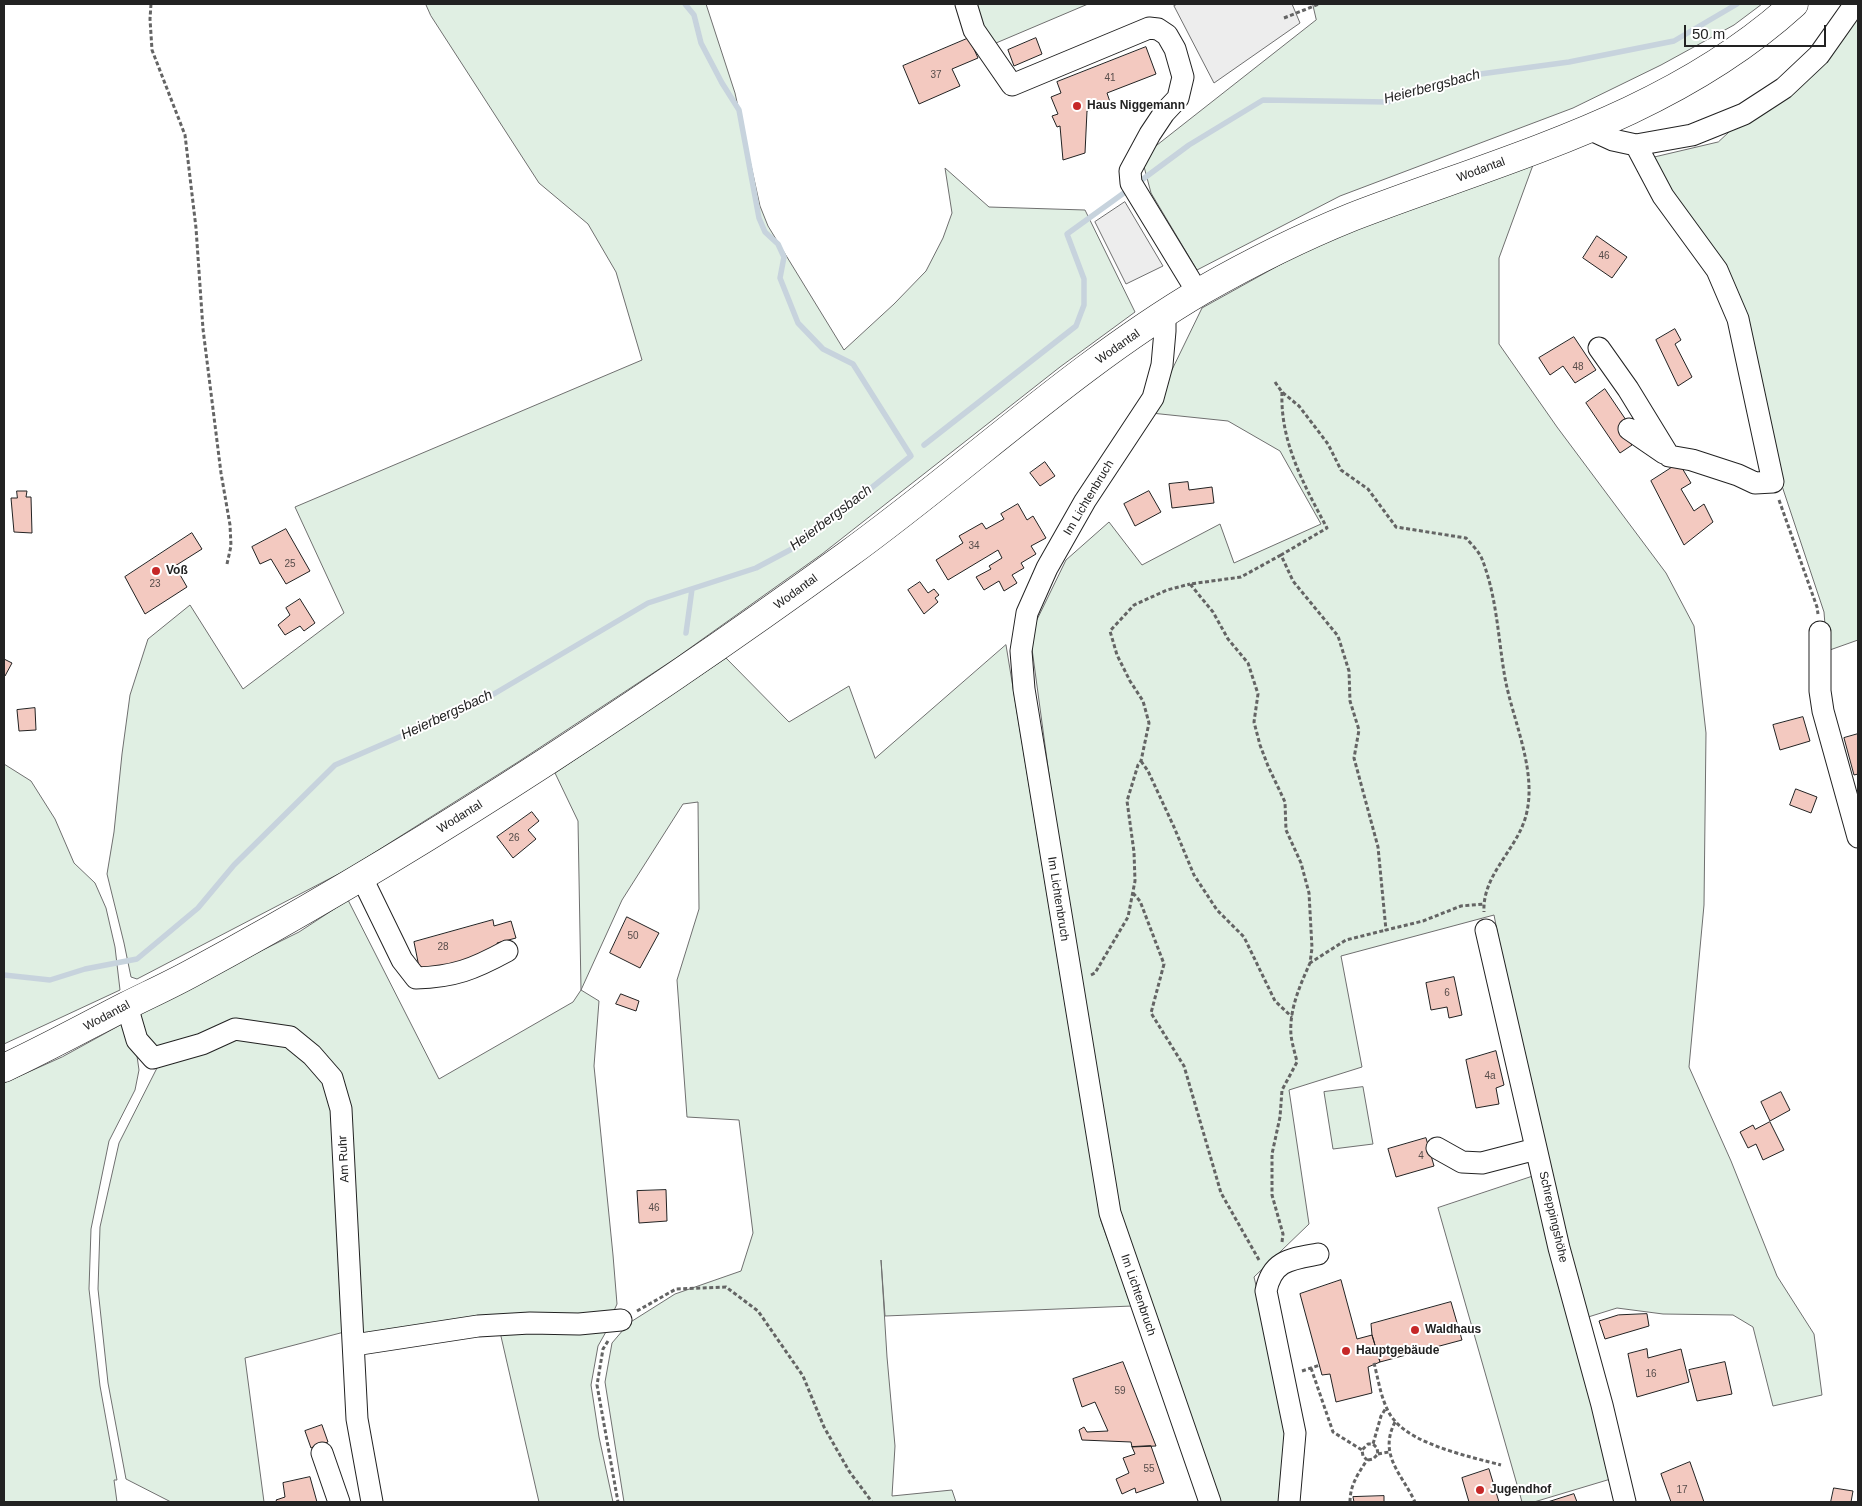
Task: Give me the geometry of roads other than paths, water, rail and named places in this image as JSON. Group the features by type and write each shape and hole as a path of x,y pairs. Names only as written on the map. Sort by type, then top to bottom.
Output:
{"main road":[{"name":"Wodantal","path":"4,1068 185,977 362,878 534,771 641,701 744,630 856,549 1063,386 1164,314 1198,293 1261,257 1348,219 1589,130 1635,109 1714,65 1748,42 1794,4"}],"street":[{"path":"966,4 974,30 1012,84 1149,28 1158,29 1166,34 1175,48 1183,77 1178,98 1164,113 1150,134 1130,171 1131,184 1198,293"},
{"path":"1589,130 1613,140 1636,145 1692,136 1744,114 1784,88 1819,55 1855,4"},
{"path":"1629,429 1669,456 1692,460 1738,475 1754,483 1773,482 1738,319 1717,270 1663,196 1636,145"},
{"name":"Im Lichtenbruch","path":"1164,314 1165,331 1162,365 1153,398 1085,501 1047,568 1027,613 1021,651 1026,698 1110,1213 1210,1502"},
{"path":"1599,348 1628,389 1669,456"},
{"path":"1820,632 1820,691 1823,711 1858,837"},
{"path":"362,878 402,960 416,978 438,978 477,968 507,951"},
{"name":"Schreppingshöhe","path":"1486,930 1559,1248 1602,1405 1625,1502"},
{"name":"Am Ruhr","path":"127,1006 137,1040 153,1058 202,1044 235,1029 290,1037 312,1055 332,1078 341,1109 357,1419 372,1502"},
{"path":"1437,1148 1462,1162 1482,1163 1536,1149"},
{"path":"1289,1502 1296,1433 1266,1291 1268,1279 1280,1264 1318,1254"},
{"path":"354,1345 478,1326 530,1323 579,1324 621,1320"},
{"path":"322,1453 339,1502"}],"waterway":[{"name":"Heierbergsbach","path":"4,975 50,980 85,969 137,959 198,908 234,865 335,765 482,701 648,603 756,568 803,543 911,456 853,364 823,349 798,323 780,278 784,257 778,244 765,232 759,218 739,110 701,43 694,15 685,4"},
{"name":"Heierbergsbach","path":"1139,182 1189,145 1263,100 1388,102 1473,75 1569,62 1674,41 1737,4"},
{"name":"Heierbergsbach","path":"924,445 1076,326 1084,305 1084,279 1067,234 1128,190"},
{"path":"686,633 692,589"}],"place":[{"name":"Haus Niggemann","path":"1077,106"},
{"name":"Voß","path":"156,571"},
{"name":"Waldhaus","path":"1415,1330"},
{"name":"Hauptgebäude","path":"1346,1351"},
{"name":"Jugendhof","path":"1480,1490"}]}
